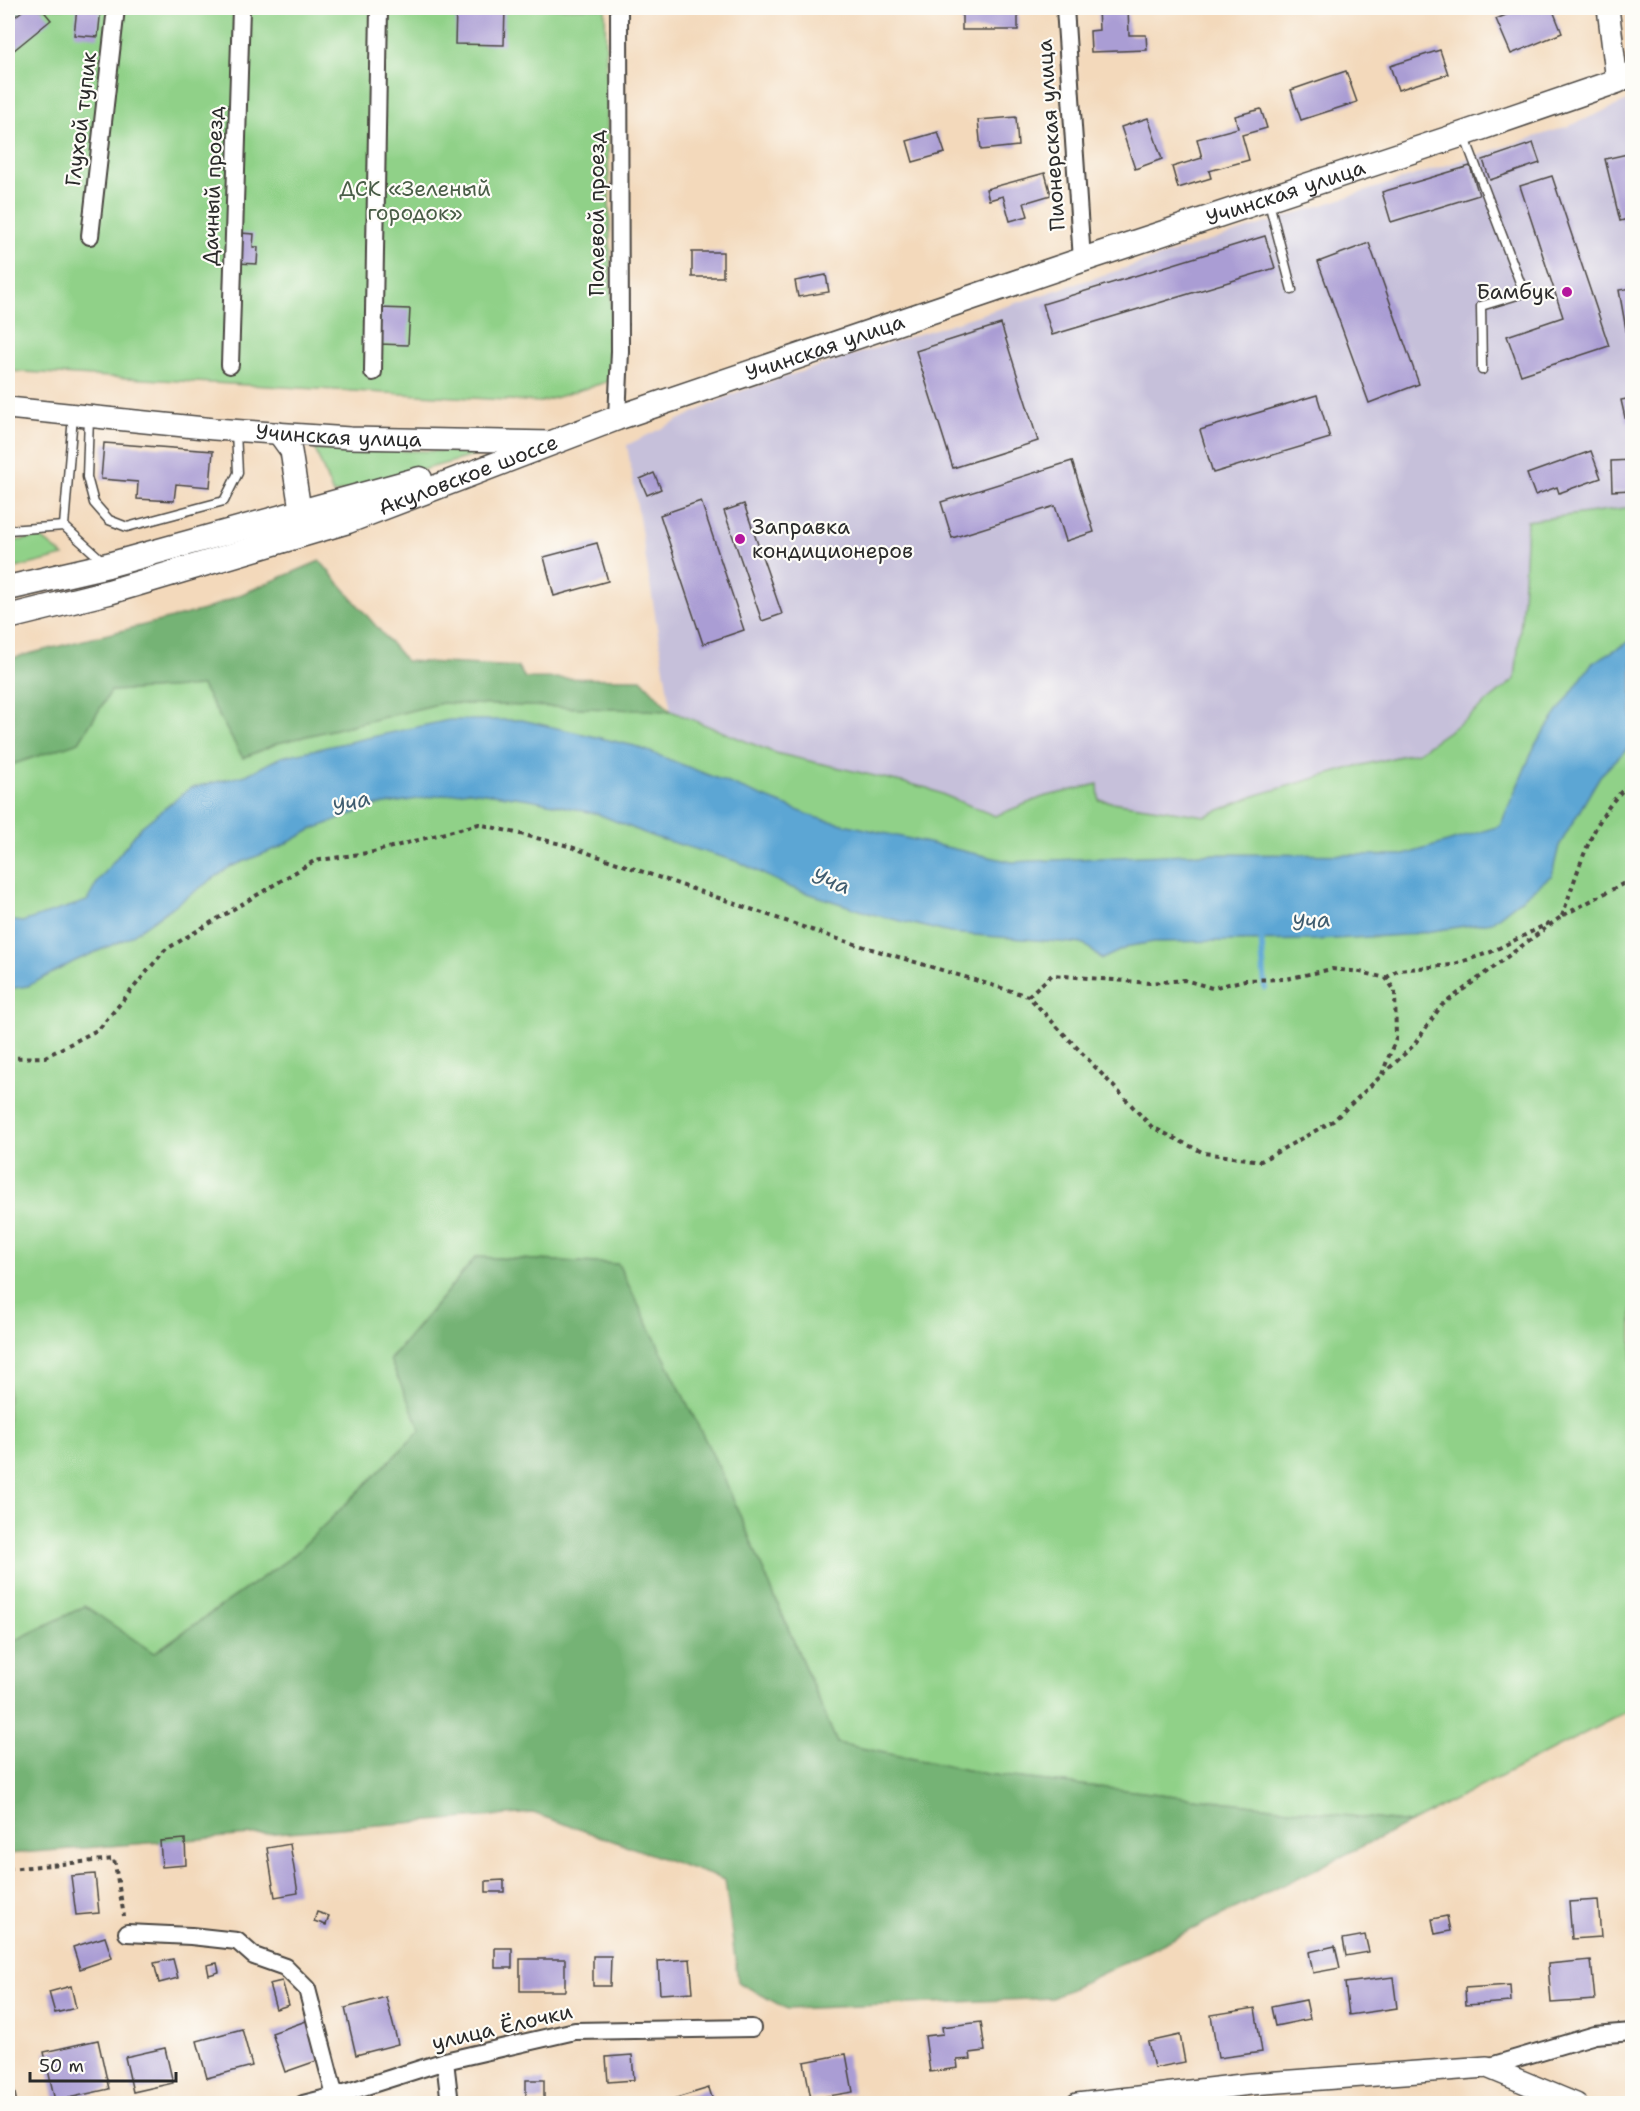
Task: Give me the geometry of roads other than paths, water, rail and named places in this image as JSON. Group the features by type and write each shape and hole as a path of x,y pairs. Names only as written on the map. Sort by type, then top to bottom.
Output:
{"main road":[{"name":"Учинская улица","path":"555,442 617,417 1463,134 1625,77"},
{"name":"Акуловское шоссе","path":"8,588 108,565 555,442"},
{"name":"Акуловское шоссе","path":"8,617 109,592 348,521 555,442"}],"street":[{"name":"Глухой тупик","path":"90,236 116,8"},
{"name":"Дачный проезд","path":"230,365 242,8"},
{"path":"373,372 379,8"},
{"name":"Полевой проезд","path":"617,417 620,351 619,8"},
{"name":"Пионерская улица","path":"1065,8 1082,260"},
{"path":"1608,8 1625,77"},
{"name":"Учинская улица","path":"8,408 236,430 350,438 555,442"},
{"path":"278,433 291,451 302,512 303,528 300,536"},
{"path":"127,1933 237,1941 254,1956 285,1967 307,1989 335,2096"},
{"name":"улица Ёлочки","path":"303,2103 335,2096 445,2061 575,2031 752,2028"},
{"path":"1077,2103 1251,2084 1486,2067 1595,2035 1632,2032"},
{"path":"445,2061 450,2103"},
{"path":"1486,2067 1576,2103"}],"lane":[{"path":"1463,134 1524,293 1481,306 1482,370"},
{"path":"1268,199 1292,290"},
{"path":"81,415 87,477 94,503 109,520 127,527 224,501 238,473 236,430"},
{"path":"64,526 81,415"},
{"path":"8,530 64,526 108,565"}],"water":[{"name":"Уча","path":"1632,640 1632,744 1600,776 1559,846 1552,875 1492,922 1405,935 1316,940 1154,942 1130,946 1102,959 1084,944 950,933 872,914 789,887 739,862 654,837 598,814 530,799 469,791 373,806 311,830 280,847 230,867 128,938 75,961 28,986 8,989 8,920 22,922 87,901 98,881 141,827 190,788 246,775 281,757 449,720 522,720 635,746 817,818 1012,862 1187,854 1404,855 1500,826 1536,743 1592,663"}],"waterway":[{"path":"1261,934 1265,988"}],"place":[{"name":"Бамбук","path":"1567,292"},
{"name":"Заправка кондиционеров","path":"740,539"}],"park label":[{"name":"ДСК «Зеленый городок»","path":"415,201"}]}
